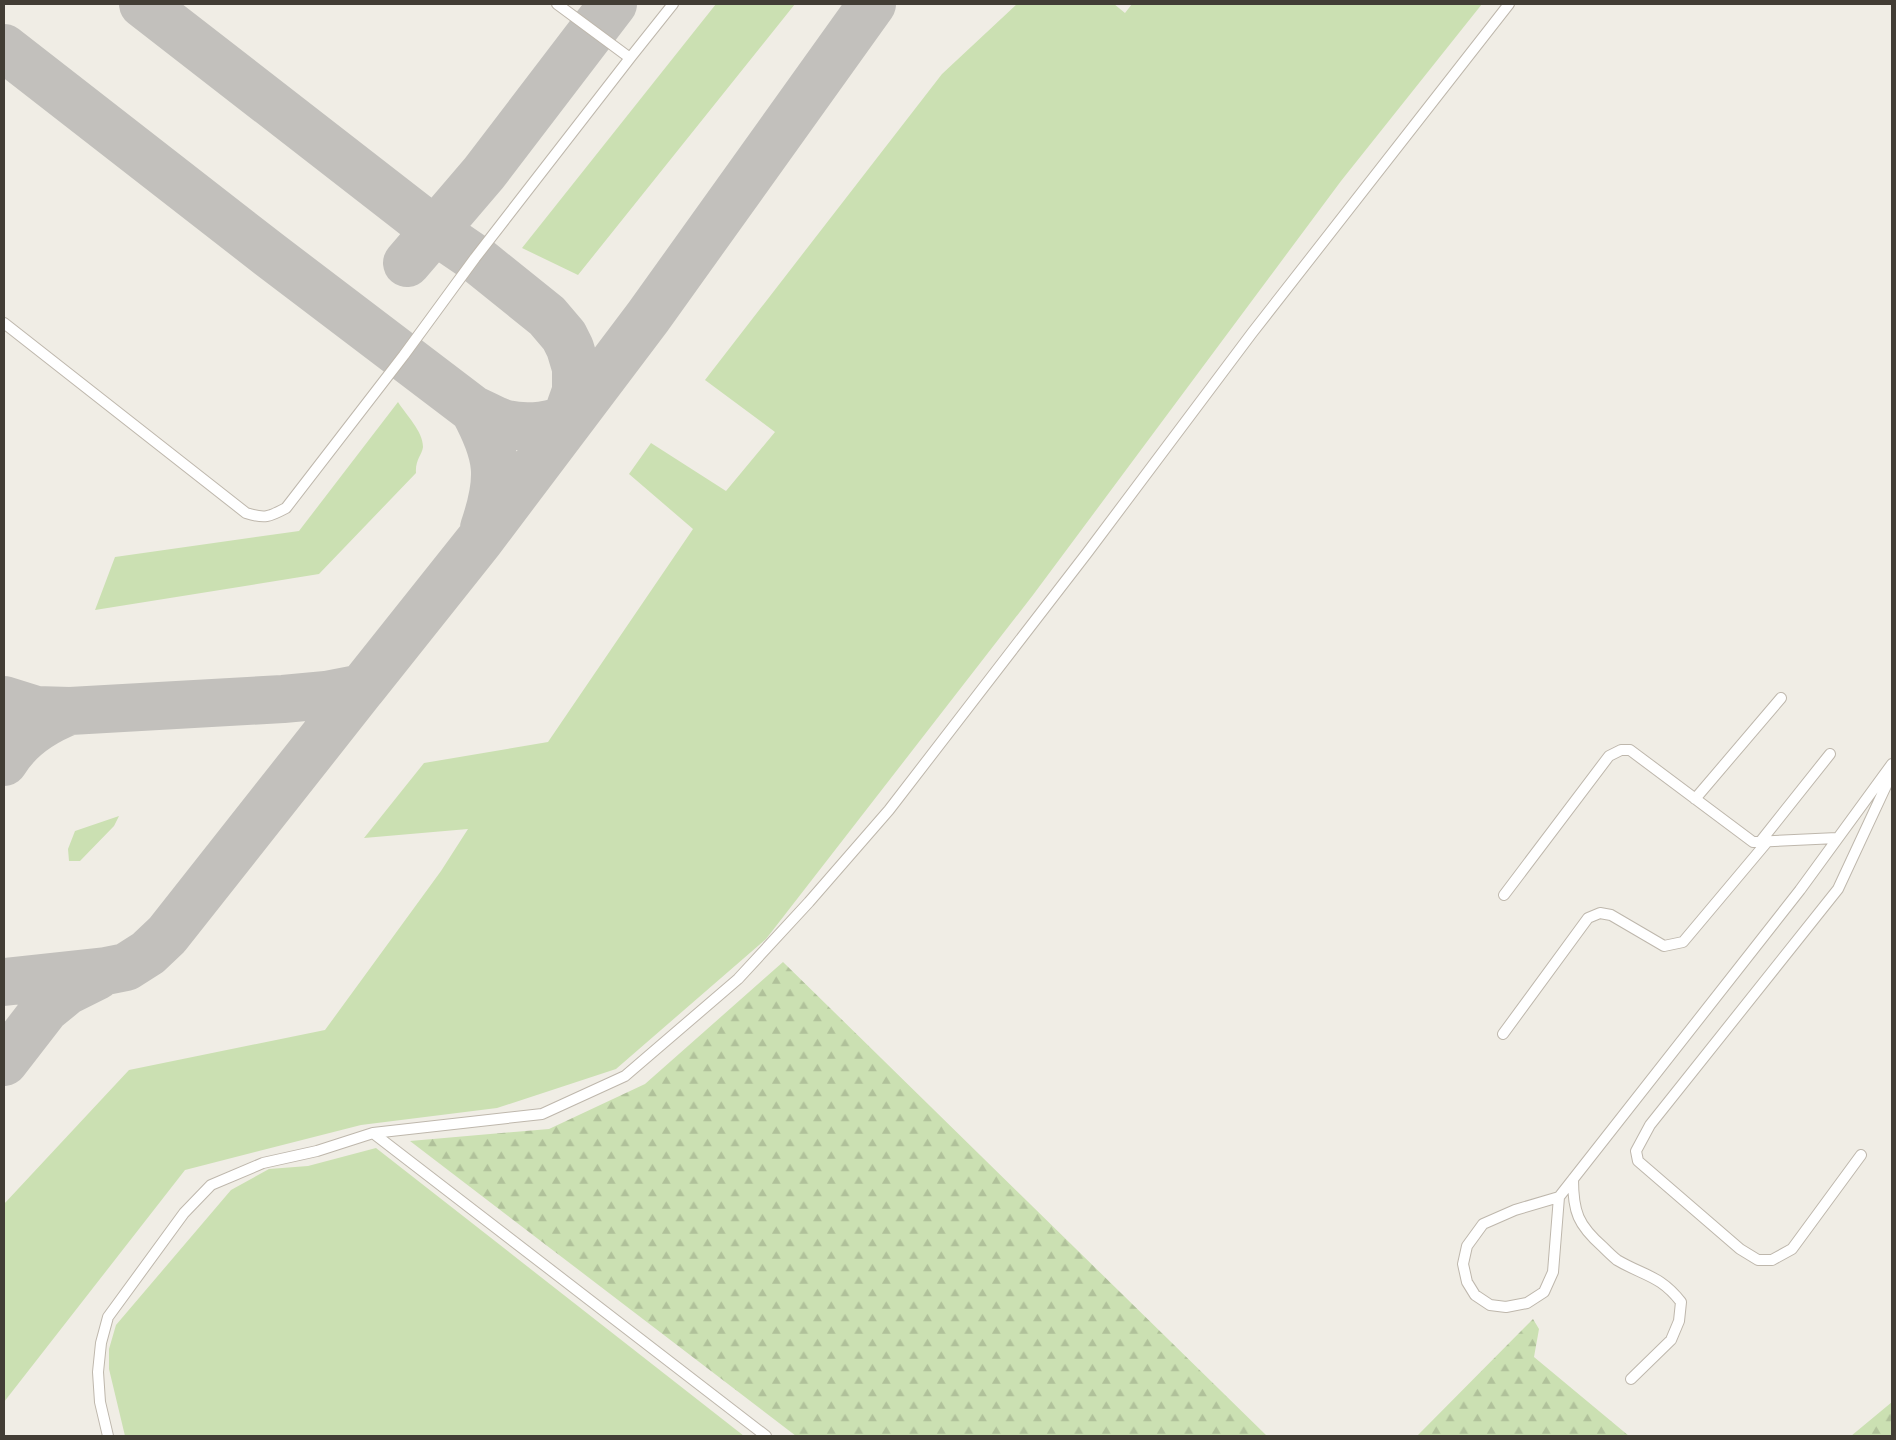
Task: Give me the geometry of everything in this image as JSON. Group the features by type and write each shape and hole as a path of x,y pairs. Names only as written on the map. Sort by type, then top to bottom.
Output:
{"lane":[{"path":"557,4 630,58"},
{"path":"4,323 246,514 270,517 286,508 404,355 475,258 673,4"},
{"path":"108,1436 100,1402 98,1372 101,1343 108,1317 184,1213 211,1185 264,1163 317,1151 374,1133 542,1114 625,1076 738,979 889,810 1081,561 1246,341 1509,4"},
{"path":"1695,799 1781,698"},
{"path":"1504,895 1609,756 1621,750 1630,750 1753,842 1837,838"},
{"path":"1503,1034 1588,918 1600,913 1611,914 1664,946 1683,942 1830,754"},
{"path":"1559,1197 1515,1210 1483,1224 1467,1246 1463,1264 1467,1282 1475,1295 1490,1305 1506,1307 1527,1303 1544,1292 1553,1272 1559,1197 1800,890 1892,764"},
{"path":"1861,1155 1792,1249 1772,1260 1758,1260 1740,1248 1638,1161 1636,1151 1650,1125 1838,889 1892,773"},
{"path":"374,1133 766,1436"},
{"path":"1573,1179 1573,1196 1579,1222 1589,1235 1616,1259 1658,1280 1671,1290 1680,1302 1679,1321 1671,1340 1631,1380"}],"green space":[{"path":"716,4 795,4 578,275 522,248"},
{"path":"1017,4 1114,4 1125,13 1132,4 1482,4 1341,181 1033,595 766,939 616,1069 497,1108 361,1125 185,1170 4,1402 4,1204 129,1070 325,1030 441,871 468,829 364,838 424,763 548,742 693,529 629,474 651,443 726,491 775,432 705,380 942,74"},
{"path":"398,402 417,429 422,441 423,447 416,473 319,574 95,610 115,557 299,531"},
{"path":"119,816 114,826 80,861 69,861 68,849 75,831"},
{"path":"783,962 1267,1436 796,1436 410,1141 549,1129 645,1084"},
{"path":"376,1148 744,1436 125,1436 109,1369 109,1349 116,1325 231,1190 269,1169 308,1166"},
{"path":"1533,1319 1539,1329 1534,1357 1629,1436 1417,1436"},
{"path":"1892,1402 1892,1436 1851,1436"}],"taxiway":[{"path":"143,4 434,230 475,258 547,316 564,336 576,368 576,391 565,422"},
{"path":"407,263 484,173 613,4"},
{"path":"4,700 36,710 70,711 283,699 326,695 362,688 479,541 648,317 872,4"},
{"path":"4,48 270,255 474,410 502,423 514,426 541,426 558,422 574,415"},
{"path":"474,410 493,454 495,468 493,495 484,528"},
{"path":"4,982 106,971 126,967 148,953 167,935 362,688"},
{"path":"4,762 17,745 32,731 70,711"},
{"path":"4,1062 45,1009 67,991 97,976"}]}
